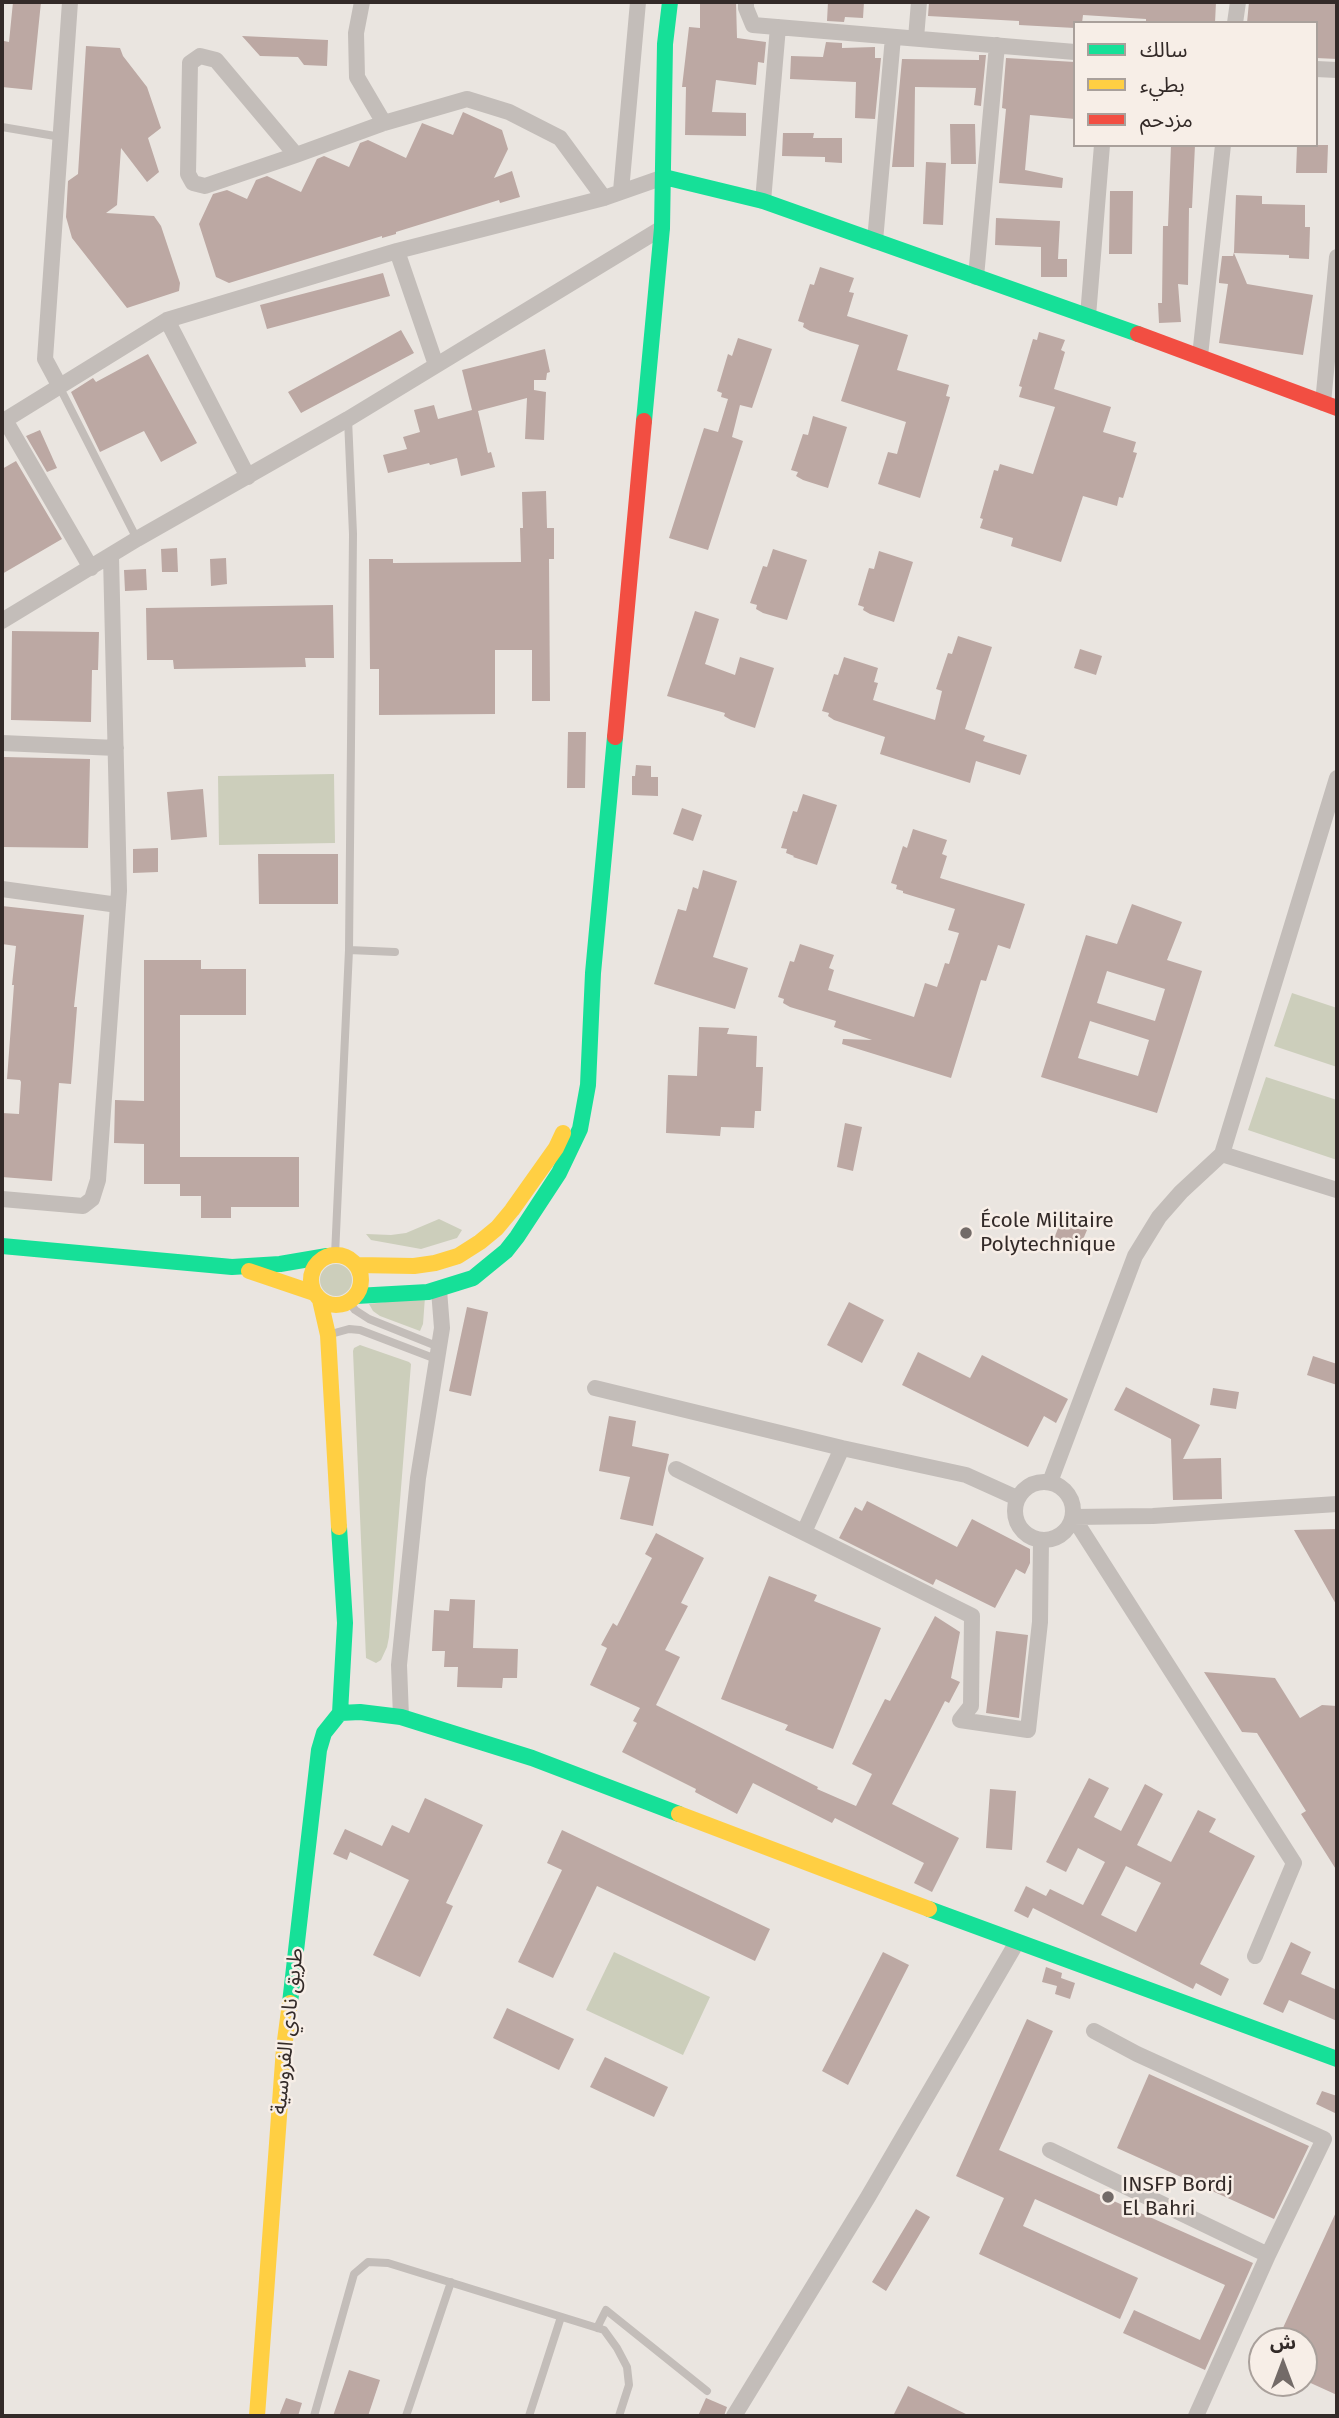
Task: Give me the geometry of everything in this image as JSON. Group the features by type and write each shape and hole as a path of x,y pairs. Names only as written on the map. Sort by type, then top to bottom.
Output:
{"main road":[{"path":"232,1267 335,1306 349,1301 439,1290 473,1278 506,1251 559,1173 580,1129 588,1085 588,1050 662,228 665,44 670,2"},
{"path":"664,177 763,201 1330,405"},
{"path":"357,1265 414,1266 435,1263 457,1256 497,1228 556,1148 567,1125 578,1072 588,1050"},
{"path":"2,1246 232,1267 280,1264 331,1255 351,1259 357,1265 362,1280 328,1335"},
{"path":"331,1255 319,1261 314,1268 311,1285 328,1335 345,1623 340,1713 360,1712 401,1717 532,1758 1017,1942 1337,2059"},
{"name":"طريق نادي الفروسية","path":"257,2416 284,2048 298,1947 319,1750 324,1733 340,1713"}],"street":[{"path":"59,385 45,359 70,2"},
{"path":"362,2 356,33 357,77 384,123"},
{"path":"621,191 638,2"},
{"path":"746,2 753,25 1073,52"},
{"path":"916,38 919,2"},
{"path":"1235,21 1238,2"},
{"path":"763,201 778,27"},
{"path":"875,241 892,37"},
{"path":"976,277 997,45"},
{"path":"296,155 216,60 200,56 190,63 188,174 193,183 205,186 296,155 384,123 467,99 509,113 560,138 604,198"},
{"path":"1318,69 1337,70"},
{"path":"1088,316 1102,147"},
{"path":"1200,356 1223,147"},
{"path":"91,568 3,421 167,320 397,251 604,198 664,177"},
{"path":"2,621 137,539 348,419 662,228"},
{"path":"397,251 436,365"},
{"path":"1330,405 1337,257"},
{"path":"167,320 248,477"},
{"path":"2,1199 83,1206 92,1199 98,1180 118,905 111,557"},
{"path":"2,743 116,748"},
{"path":"1050,1482 1135,1256 1159,1217 1222,1153 1337,778"},
{"path":"2,889 118,905"},
{"path":"1222,1153 1337,1190"},
{"path":"401,1717 398,1677 423,1437 442,1319 439,1290"},
{"path":"595,1388 966,1475 1017,1498"},
{"path":"804,1532 842,1448"},
{"path":"676,1469 972,1616 971,1706 960,1720 1028,1730 1040,1622 1041,1540"},
{"path":"1050,1482 1069,1495 1073,1517 1059,1536 1041,1540 1031,1538 1017,1525 1014,1507 1017,1498 1031,1484 1050,1482"},
{"path":"1073,1517 1153,1516 1337,1504"},
{"path":"1073,1517 1294,1863 1255,1956"},
{"path":"734,2416 868,2197 1017,1942"},
{"path":"1094,2031 1137,2054 1324,2139 1268,2255 1200,2415"},
{"path":"1050,2150 1268,2255"}],"lane":[{"path":"2,127 61,137"},
{"path":"59,385 137,539"},
{"path":"331,1255 349,950 353,534 348,419"},
{"path":"349,950 395,952"},
{"path":"349,1301 355,1310 369,1319 438,1353"},
{"path":"328,1335 349,1329 360,1330 438,1353"},
{"path":"314,2416 354,2274 368,2262 388,2263 604,2330 627,2367 629,2385 618,2416"},
{"path":"406,2416 451,2282"},
{"path":"597,2328 606,2310 707,2391"},
{"path":"529,2416 561,2317"}],"green space":[{"path":"334,774 335,843 219,845 218,776"},
{"path":"1292,993 1337,1008 1337,1067 1274,1046"},
{"path":"1266,1077 1337,1100 1337,1160 1248,1130"},
{"path":"439,1219 462,1230 457,1238 421,1249 371,1240 366,1234 406,1233"},
{"path":"336,1264 348,1268 352,1280 348,1292 336,1296 324,1292 320,1280 324,1268"},
{"path":"425,1297 420,1331 380,1316 369,1304"},
{"path":"360,1345 411,1364 389,1637 381,1660 376,1663 366,1658 353,1351"},
{"path":"614,1952 710,1997 683,2055 586,2010"}],"building":[{"path":"13,2 41,2 32,90 2,87 4,41 9,42"},
{"path":"700,2 736,2 737,38 766,42 764,63 758,62 756,85 716,80 712,112 746,113 746,136 685,135 686,87 682,87 689,27 700,28"},
{"path":"828,2 864,2 863,18 845,17 844,22 827,21"},
{"path":"929,2 1216,2 1215,21 1146,21 1083,15 1082,21 1073,21 1073,28 1019,25 1019,21 928,16"},
{"path":"1249,2 1337,2 1337,59 1318,58 1318,21 1247,21"},
{"path":"242,36 328,40 327,66 304,65 298,57 260,56"},
{"path":"826,42 842,43 842,48 875,47 875,58 881,58 875,119 855,118 856,82 790,79 791,56 823,57"},
{"path":"86,46 120,48 147,87 161,128 148,138 159,172 147,182 121,148 117,205 106,213 154,216 161,226 180,283 179,291 127,308 72,238 66,217 68,181 78,174"},
{"path":"979,55 986,55 981,106 974,105 976,88 915,87 914,167 892,167 902,59 979,60"},
{"path":"1006,58 1073,62 1073,119 1030,115 1025,170 1063,178 1062,188 999,183 1006,109 1002,108"},
{"path":"463,112 502,130 508,149 494,178 512,171 520,197 500,203 499,200 396,234 229,283 216,277 199,224 213,194 227,190 247,199 256,180 267,176 301,192 317,159 324,156 349,167 360,143 368,140 406,158 422,123 453,135"},
{"path":"950,124 975,124 976,164 951,164"},
{"path":"783,133 814,133 813,138 842,138 842,163 825,162 825,157 782,156"},
{"path":"1328,145 1327,173 1296,173 1297,147"},
{"path":"1171,147 1195,147 1192,208 1189,208 1188,285 1178,284 1181,322 1159,323 1158,303 1162,303 1163,226 1168,226"},
{"path":"926,162 946,163 943,225 923,224"},
{"path":"1110,191 1133,191 1132,254 1109,254"},
{"path":"1236,195 1262,196 1262,204 1305,205 1305,227 1310,227 1309,259 1289,258 1289,255 1234,253 1247,284 1313,295 1303,355 1219,343 1228,284 1219,283 1219,280 1222,256 1233,256 1234,252"},
{"path":"996,218 1060,221 1058,259 1067,259 1067,277 1041,277 1041,247 995,245"},
{"path":"820,267 854,278 849,292 854,293 847,316 908,335 897,370 949,385 946,396 950,397 920,498 878,484 888,452 897,454 906,422 841,401 859,345 810,331 803,327 804,323 798,321 810,284 814,285"},
{"path":"383,273 390,296 267,329 260,305"},
{"path":"401,330 414,353 301,413 288,392"},
{"path":"1039,332 1065,340 1061,350 1065,352 1054,389 1111,407 1103,432 1136,442 1133,452 1137,453 1123,498 1119,497 1117,506 1083,496 1061,562 1011,546 1013,538 980,528 983,519 980,518 994,470 998,471 1000,464 1033,474 1055,407 1019,397 1022,387 1019,386 1033,339 1037,340"},
{"path":"738,338 772,349 752,408 740,405 732,437 743,441 708,550 669,538 704,428 718,432 728,399 721,397 722,393 717,391 728,354 732,356"},
{"path":"545,349 550,372 547,373 546,380 534,380 534,390 546,392 544,440 525,439 527,398 478,411 488,453 491,452 495,467 461,476 457,458 388,473 383,455 407,449 403,437 420,432 414,410 434,405 438,419 472,410 462,370"},
{"path":"148,354 197,443 161,462 144,431 100,452 71,392 93,378 96,382"},
{"path":"813,416 847,427 828,488 803,480 796,476 798,472 791,470 803,434 808,435"},
{"path":"40,430 57,468 47,472 26,436"},
{"path":"16,461 62,539 2,574 2,469"},
{"path":"546,491 547,528 554,528 554,559 549,559 550,701 532,701 532,650 495,650 495,714 379,715 379,669 370,669 369,559 393,559 393,563 521,562 522,492"},
{"path":"177,548 178,572 162,572 161,549"},
{"path":"773,549 807,560 787,620 763,613 756,609 757,605 750,603 763,566 767,567"},
{"path":"879,551 913,562 894,622 870,614 858,605 869,568 874,569"},
{"path":"226,558 227,584 211,586 210,559"},
{"path":"146,569 147,590 125,591 124,570"},
{"path":"333,605 334,658 305,658 306,667 174,669 173,660 147,660 146,608"},
{"path":"695,611 719,619 705,664 735,675 740,657 774,668 755,728 731,720 724,716 725,713 667,696"},
{"path":"12,631 99,632 98,670 92,670 91,722 11,720"},
{"path":"958,636 992,647 965,729 985,736 983,741 1027,755 1020,775 976,761 970,783 880,754 885,737 834,720 828,716 829,713 822,711 834,674 838,675 844,657 878,668 874,682 878,683 873,700 935,720 942,691 936,689 948,653 952,654"},
{"path":"1080,649 1102,656 1096,675 1074,668"},
{"path":"568,732 586,732 585,788 567,788"},
{"path":"4,757 90,759 88,848 2,847"},
{"path":"636,765 651,766 651,777 658,777 658,796 632,795 632,776 635,776"},
{"path":"203,789 207,837 171,840 167,792"},
{"path":"803,794 837,805 817,865 793,857 786,853 787,849 781,848 793,811 797,812"},
{"path":"682,808 702,815 693,841 673,834"},
{"path":"913,829 947,840 942,854 947,856 940,878 1025,904 1010,949 998,945 986,981 981,980 951,1078 842,1044 843,1039 872,1040 834,1027 836,1021 790,1007 783,1003 784,999 778,997 790,961 794,962 800,944 834,955 829,968 834,970 828,990 914,1017 925,983 937,987 945,963 949,964 959,933 948,930 955,909 903,893 896,889 897,885 891,883 903,846 907,848"},
{"path":"158,848 158,872 133,873 133,849"},
{"path":"258,854 338,854 338,904 259,904"},
{"path":"703,870 737,881 713,957 748,968 735,1009 654,984 678,909 686,911 693,887 698,889"},
{"path":"1132,904 1182,922 1167,960 1202,971 1157,1113 1041,1077 1086,935 1117,944","holes":["1107,971 1165,989 1155,1021 1097,1003","1090,1021 1149,1040 1138,1076 1078,1058"]},
{"path":"2,906 84,915 74,1007 77,1007 71,1084 59,1083 52,1181 2,1177 2,1113 19,1114 21,1082 7,1079 16,946 2,944"},
{"path":"144,960 201,960 201,969 246,969 246,1015 180,1015 180,1157 299,1157 299,1207 231,1207 231,1218 201,1218 201,1196 180,1196 180,1184 144,1184 144,1144 114,1143 115,1100 144,1101"},
{"path":"699,1027 729,1028 727,1034 757,1036 756,1067 763,1067 761,1111 755,1111 754,1128 721,1127 720,1136 666,1133 668,1075 697,1076"},
{"path":"845,1123 862,1127 853,1171 837,1167"},
{"path":"1061,1220 1087,1230 1079,1249 1054,1239"},
{"path":"849,1302 884,1320 862,1363 827,1345"},
{"path":"467,1307 488,1312 471,1396 449,1391"},
{"path":"918,1352 970,1378 982,1355 1068,1399 1056,1423 1044,1416 1028,1447 902,1385"},
{"path":"1313,1356 1337,1364 1337,1385 1307,1375"},
{"path":"1126,1387 1200,1425 1183,1459 1221,1458 1222,1499 1173,1500 1171,1439 1114,1410"},
{"path":"1213,1388 1239,1392 1236,1409 1210,1405"},
{"path":"609,1416 636,1421 632,1446 669,1454 653,1526 620,1519 630,1477 599,1471"},
{"path":"867,1501 957,1547 972,1519 1030,1549 1030,1563 1025,1574 1016,1569 995,1608 936,1579 933,1585 839,1538 855,1507 862,1511"},
{"path":"1337,1529 1337,1606 1294,1530"},
{"path":"656,1533 704,1558 681,1603 688,1606 665,1650 680,1657 656,1705 818,1787 817,1789 856,1806 872,1774 852,1764 885,1699 890,1701 935,1616 960,1632 951,1678 960,1682 949,1703 945,1701 892,1804 959,1838 932,1892 914,1883 924,1863 835,1818 832,1823 753,1783 737,1814 695,1792 696,1789 622,1752 637,1723 633,1721 640,1708 590,1685 607,1648 601,1645 613,1623 617,1626 652,1558 645,1554"},
{"path":"769,1576 817,1595 814,1601 881,1628 833,1749 785,1730 788,1725 721,1699"},
{"path":"450,1599 475,1600 473,1648 518,1649 517,1678 503,1678 502,1688 457,1687 458,1667 444,1667 445,1651 432,1651 434,1610 449,1611"},
{"path":"996,1631 1028,1635 1019,1718 986,1713"},
{"path":"1204,1672 1275,1678 1300,1718 1322,1705 1337,1706 1337,1871 1301,1814 1306,1811 1257,1733 1242,1732"},
{"path":"1089,1778 1109,1788 1094,1817 1121,1831 1145,1784 1163,1794 1137,1845 1171,1862 1198,1810 1216,1819 1209,1832 1255,1856 1200,1964 1229,1979 1221,1996 1196,1983 1193,1989 1033,1908 1028,1918 1014,1911 1026,1886 1046,1896 1050,1889 1083,1905 1105,1862 1078,1848 1066,1872 1046,1862","holes":["1126,1866 1161,1883 1136,1932 1101,1915"]},
{"path":"990,1789 1016,1791 1012,1850 986,1848"},
{"path":"425,1798 483,1825 446,1903 453,1906 420,1977 373,1955 409,1880 350,1852 347,1860 333,1854 345,1829 382,1846 392,1825 409,1833"},
{"path":"562,1830 770,1929 755,1961 597,1886 553,1978 518,1962 562,1870 547,1863"},
{"path":"1291,1942 1311,1952 1301,1974 1337,1990 1337,2021 1289,2000 1283,2013 1263,2004"},
{"path":"883,1952 909,1965 848,2085 822,2071"},
{"path":"1046,1967 1062,1973 1061,1978 1075,1983 1070,1999 1055,1994 1057,1986 1042,1982"},
{"path":"507,2008 574,2039 559,2070 493,2038"},
{"path":"1027,2019 1053,2031 999,2150 1253,2263 1205,2370 1123,2333 1134,2310 1200,2340 1225,2285 1035,2199 1023,2226 1138,2278 1120,2319 979,2254 1004,2198 956,2176"},
{"path":"605,2057 668,2087 654,2117 590,2087"},
{"path":"1149,2074 1309,2146 1274,2219 1117,2148"},
{"path":"1322,2091 1337,2096 1337,2114 1316,2104"},
{"path":"916,2209 930,2217 886,2291 872,2282"},
{"path":"1337,2210 1337,2395 1318,2386 1318,2327 1283,2327"},
{"path":"349,2370 380,2380 368,2416 333,2416"},
{"path":"908,2386 970,2416 893,2416"},
{"path":"286,2398 302,2403 298,2416 279,2416"},
{"path":"706,2398 727,2407 724,2416 698,2416"}],"traffic: fast":[{"path":"644,421 662,228 665,44 670,2"},
{"path":"664,177 763,201 1138,334"},
{"path":"356,1296 428,1292 473,1278 506,1251 517,1237 559,1173 580,1129 588,1085 593,973 615,737"},
{"path":"2,1246 232,1267 280,1264 327,1256"},
{"path":"339,1527 345,1623 340,1713"},
{"path":"290,2003 319,1750 324,1733 340,1713 360,1712 401,1717 532,1758 679,1814"},
{"path":"929,1909 1337,2059"}],"traffic: slow":[{"path":"357,1265 414,1266 435,1263 458,1256 480,1242 497,1228 512,1210 556,1148 563,1133"},
{"path":"336,1255 354,1262 361,1280 354,1298 336,1305 318,1298 311,1280 318,1262 336,1255"},
{"path":"249,1271 314,1293"},
{"path":"320,1300 328,1335 339,1527"},
{"path":"679,1814 929,1909"},
{"path":"257,2416 284,2048 290,2003"}],"traffic: jam":[{"path":"1138,334 1337,408"},
{"path":"615,737 644,421"}],"place":[{"name":"École Militaire Polytechnique","path":"966,1233"},
{"name":"INSFP Bordj El Bahri","path":"1108,2197"}]}
